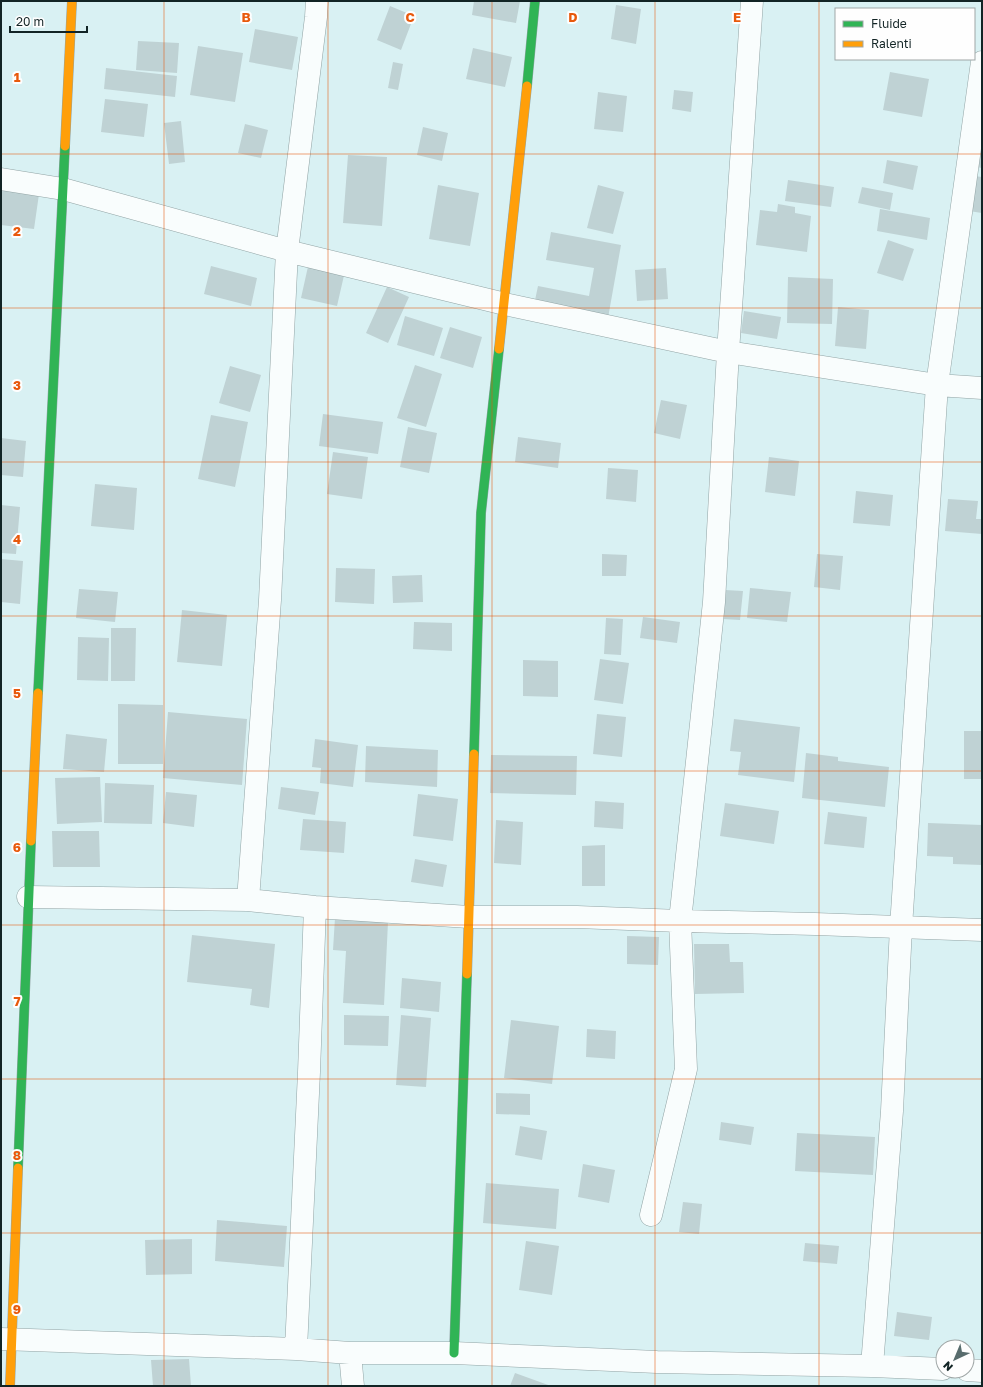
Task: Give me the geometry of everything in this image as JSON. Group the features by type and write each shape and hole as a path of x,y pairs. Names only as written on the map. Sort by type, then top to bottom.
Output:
{"street":[{"path":"10,1386 7,1339 72,1"},
{"path":"248,900 270,600 287,251 317,1"},
{"path":"454,1353 482,513 532,44 535,1"},
{"path":"651,1215 686,1068 680,921 714,602 728,352 752,1"},
{"path":"872,1366 892,1112 901,927 937,385 982,62"},
{"path":"1,179 63,189 287,251 505,304 728,352 937,385 982,388"},
{"path":"28,897 248,900 315,907 469,917 577,917 982,930"},
{"path":"296,1349 315,907"},
{"path":"7,1339 296,1349 350,1353 454,1353 657,1362 935,1369"},
{"path":"350,1353 353,1386"}],"building":[{"path":"474,1 520,1 516,23 472,15"},
{"path":"616,5 641,9 636,44 611,39"},
{"path":"390,6 414,16 401,50 377,40"},
{"path":"255,29 298,37 292,70 249,62"},
{"path":"138,41 179,43 177,73 136,70"},
{"path":"198,46 243,53 235,102 190,95"},
{"path":"473,48 512,57 505,87 466,79"},
{"path":"393,62 403,64 398,90 388,88"},
{"path":"106,68 177,76 175,97 104,89"},
{"path":"890,72 929,79 922,117 883,110"},
{"path":"674,90 693,92 691,112 672,109"},
{"path":"598,92 627,96 623,132 594,129"},
{"path":"105,99 148,104 144,137 101,132"},
{"path":"181,121 185,162 169,164 164,123"},
{"path":"245,124 268,130 261,158 238,153"},
{"path":"423,127 448,133 442,161 417,155"},
{"path":"982,138 982,168 976,167"},
{"path":"348,155 387,157 382,226 343,223"},
{"path":"887,160 918,166 913,190 883,183"},
{"path":"974,176 982,177 982,213 969,211"},
{"path":"788,180 834,187 831,207 785,201"},
{"path":"438,185 479,193 470,246 429,239"},
{"path":"598,185 624,192 613,234 587,228"},
{"path":"862,187 893,193 890,210 858,203"},
{"path":"1,189 39,194 34,229 1,225"},
{"path":"778,204 795,207 795,213 811,216 807,252 756,245 760,210 777,212"},
{"path":"880,209 930,218 927,240 877,231"},
{"path":"551,232 621,245 608,318 534,305 538,286 589,296 594,268 546,260"},
{"path":"888,240 914,249 903,281 877,273"},
{"path":"309,262 345,271 337,306 301,298"},
{"path":"211,266 257,278 251,306 204,294"},
{"path":"666,268 668,299 637,301 635,270"},
{"path":"788,277 833,279 832,324 787,323"},
{"path":"387,287 409,297 388,343 366,333"},
{"path":"838,307 869,310 866,349 835,346"},
{"path":"744,311 781,317 777,339 741,333"},
{"path":"405,316 443,328 434,356 397,345"},
{"path":"450,327 482,337 473,368 440,358"},
{"path":"415,365 442,374 426,427 397,418"},
{"path":"230,366 261,375 250,412 219,403"},
{"path":"661,400 687,405 680,439 654,433"},
{"path":"323,414 383,422 378,454 319,446"},
{"path":"211,415 248,422 235,487 198,479"},
{"path":"408,427 437,433 429,473 400,467"},
{"path":"518,437 561,443 558,468 515,462"},
{"path":"1,438 26,441 23,477 1,475"},
{"path":"333,452 368,457 362,499 327,494"},
{"path":"769,457 799,461 795,496 765,492"},
{"path":"608,468 638,470 636,502 606,499"},
{"path":"95,484 137,488 134,530 91,526"},
{"path":"856,491 893,495 890,526 853,523"},
{"path":"948,499 978,501 976,519 982,519 982,534 945,531"},
{"path":"1,505 20,507 16,554 1,553"},
{"path":"602,554 627,555 626,576 602,576"},
{"path":"817,554 843,556 840,590 814,587"},
{"path":"1,559 23,561 20,604 1,602"},
{"path":"336,568 375,569 374,604 335,602"},
{"path":"422,575 423,602 393,603 392,576"},
{"path":"750,588 791,592 787,622 747,618"},
{"path":"79,589 118,592 115,622 76,618"},
{"path":"725,590 743,591 740,620 723,619"},
{"path":"182,610 227,615 222,666 177,662"},
{"path":"643,617 680,622 677,643 640,638"},
{"path":"606,618 623,619 621,655 604,654"},
{"path":"414,622 452,623 452,651 413,649"},
{"path":"111,628 136,628 135,681 111,681"},
{"path":"78,637 109,638 108,681 77,680"},
{"path":"600,659 629,663 623,704 594,700"},
{"path":"523,660 558,661 558,697 523,696"},
{"path":"118,704 163,705 163,764 118,764"},
{"path":"168,712 247,719 242,785 163,778"},
{"path":"597,714 626,717 622,757 593,754"},
{"path":"734,719 800,727 794,782 738,775 741,752 730,751"},
{"path":"964,731 982,731 982,779 964,779"},
{"path":"66,734 107,739 104,772 63,769"},
{"path":"315,739 358,745 353,787 320,783 321,768 312,767"},
{"path":"366,746 438,750 437,787 365,782"},
{"path":"806,753 838,757 838,761 889,767 885,807 802,798"},
{"path":"491,755 577,756 576,795 490,793"},
{"path":"100,777 102,822 57,824 55,778"},
{"path":"105,783 154,785 152,824 104,823"},
{"path":"281,787 319,792 315,815 278,809"},
{"path":"166,792 197,795 194,827 163,823"},
{"path":"418,794 458,799 453,841 413,836"},
{"path":"595,801 624,803 623,829 594,827"},
{"path":"725,803 779,811 774,844 720,836"},
{"path":"828,812 867,817 864,848 824,844"},
{"path":"303,819 346,822 344,853 300,850"},
{"path":"496,820 523,822 521,865 494,863"},
{"path":"928,823 982,825 982,865 953,864 953,857 927,856"},
{"path":"52,831 99,831 100,867 53,867"},
{"path":"605,845 605,886 582,886 582,846"},
{"path":"415,859 447,865 443,887 411,882"},
{"path":"335,918 388,922 384,1005 343,1003 346,951 333,950"},
{"path":"192,935 275,944 269,1008 250,1005 252,989 187,982"},
{"path":"627,936 659,937 658,965 627,964"},
{"path":"694,944 729,944 730,962 743,962 744,993 695,994"},
{"path":"402,978 441,982 439,1012 400,1008"},
{"path":"344,1015 389,1016 388,1046 344,1045"},
{"path":"401,1015 431,1018 426,1087 396,1085"},
{"path":"511,1020 559,1026 552,1084 504,1078"},
{"path":"587,1029 616,1031 615,1059 586,1057"},
{"path":"496,1093 530,1094 530,1115 496,1114"},
{"path":"721,1122 754,1127 751,1145 719,1140"},
{"path":"520,1126 547,1131 542,1160 515,1155"},
{"path":"797,1133 875,1137 873,1175 795,1171"},
{"path":"583,1164 615,1170 609,1203 578,1197"},
{"path":"486,1183 559,1189 556,1229 483,1223"},
{"path":"683,1202 702,1204 699,1234 679,1232"},
{"path":"217,1220 287,1226 284,1267 215,1261"},
{"path":"192,1239 192,1274 146,1275 145,1240"},
{"path":"526,1241 559,1246 552,1295 519,1290"},
{"path":"805,1243 839,1246 837,1264 803,1261"},
{"path":"897,1312 932,1317 929,1340 894,1336"},
{"path":"189,1359 191,1386 153,1386 151,1360"},
{"path":"515,1373 551,1386 510,1386"}],"traffic: fast":[{"path":"527,86 535,1"},
{"path":"38,693 65,146"},
{"path":"474,754 481,513 499,349"},
{"path":"18,1168 31,841"},
{"path":"454,1353 467,974"}],"traffic: slow":[{"path":"65,146 72,1"},
{"path":"499,349 527,86"},
{"path":"31,841 38,693"},
{"path":"467,974 474,754"},
{"path":"10,1386 18,1168"}]}
